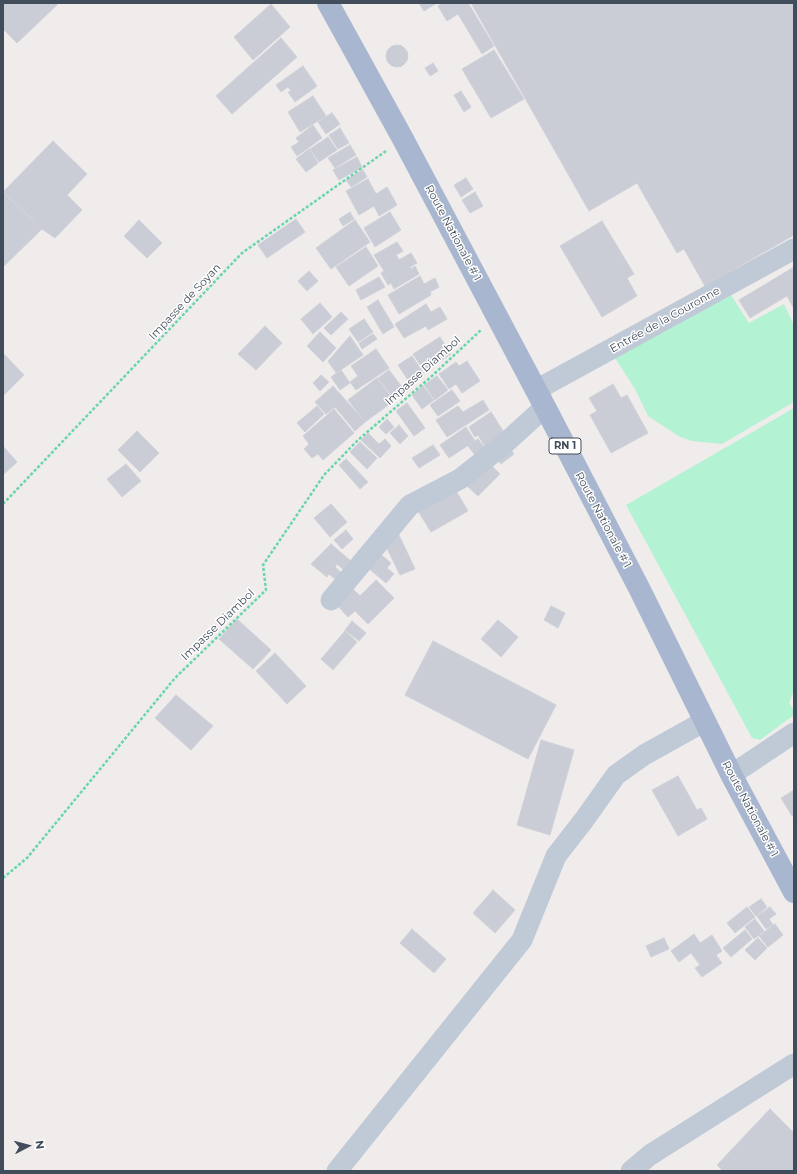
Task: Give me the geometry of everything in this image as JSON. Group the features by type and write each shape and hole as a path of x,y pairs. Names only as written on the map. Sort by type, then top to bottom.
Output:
{"main road":[{"name":"Route Nationale # 1","path":"332,5 639,588 732,775 794,892"}],"street":[{"name":"Entrée de la Couronne","path":"331,600 410,505 460,479 502,446 540,399 794,249"},
{"path":"337,1171 522,940 556,856 616,775 644,755 705,721"},
{"path":"732,775 794,733"},
{"path":"631,1171 650,1154 794,1064"}],"path":[{"name":"Impasse de Soyan","path":"3,504 242,253 403,139"},
{"name":"Impasse Diambol","path":"3,878 27,858 175,678 266,590 263,565 324,474 358,440 432,376 496,316"}],"green space":[{"path":"731,295 749,323 784,304 794,325 794,402 722,444 692,441 680,437 648,416 635,389 615,358"},
{"path":"794,408 794,691 789,703 794,710 794,715 760,740 752,738 626,505"}],"building":[{"path":"5,3 59,3 17,43 3,29 3,5"},
{"path":"419,3 437,3 424,11"},
{"path":"443,3 468,3 494,46 482,54 458,14 447,21 438,6"},
{"path":"471,3 794,3 794,235 705,286 684,249 677,253 637,183 589,211"},
{"path":"271,4 290,27 253,60 234,37"},
{"path":"281,38 297,57 232,114 216,96"},
{"path":"397,45 405,48 408,56 405,64 397,67 389,64 386,56 389,48"},
{"path":"494,50 524,99 491,118 462,69"},
{"path":"433,63 438,71 430,76 425,68"},
{"path":"303,66 317,86 295,102 288,92 291,91 288,87 281,92 276,85"},
{"path":"461,91 471,107 464,112 454,95"},
{"path":"313,96 326,116 300,132 288,112"},
{"path":"332,113 340,124 326,134 318,122"},
{"path":"313,125 322,138 297,156 291,147 299,142 296,138"},
{"path":"340,128 349,143 338,149 329,135"},
{"path":"328,137 337,150 319,162 310,149"},
{"path":"53,141 87,174 67,195 82,210 55,238 42,229 3,192"},
{"path":"350,145 356,155 335,168 328,158"},
{"path":"309,149 318,163 306,172 296,159"},
{"path":"357,157 362,167 339,180 333,170"},
{"path":"363,170 367,177 351,187 346,180"},
{"path":"466,178 473,189 461,197 454,185"},
{"path":"368,179 376,194 387,187 397,205 379,216 374,206 359,215 346,191"},
{"path":"3,191 42,229 3,267"},
{"path":"475,192 483,206 470,213 462,200"},
{"path":"350,212 354,219 343,226 339,219"},
{"path":"390,212 401,230 375,247 364,228"},
{"path":"296,219 305,232 267,258 258,245"},
{"path":"139,220 162,243 147,258 124,236"},
{"path":"355,220 370,242 331,269 316,248"},
{"path":"602,221 634,274 627,278 637,296 602,317 560,246"},
{"path":"397,242 403,251 396,255 399,260 411,253 417,263 410,267 411,269 415,266 419,274 394,289 391,283 388,285 381,273 384,271 374,255"},
{"path":"366,247 378,266 349,286 336,267"},
{"path":"794,267 794,309 787,296 750,318 739,300"},
{"path":"309,271 318,281 307,291 298,281"},
{"path":"420,276 424,284 435,278 439,287 430,292 431,295 399,314 388,295"},
{"path":"379,277 385,287 361,300 356,290"},
{"path":"378,300 394,327 383,334 367,307"},
{"path":"320,303 332,317 313,334 301,319"},
{"path":"426,304 431,312 440,307 447,319 428,330 426,326 404,338 395,324"},
{"path":"341,312 348,319 331,335 324,328"},
{"path":"364,319 373,332 358,342 349,329"},
{"path":"265,326 282,343 256,370 238,354"},
{"path":"320,332 336,348 323,362 307,346"},
{"path":"373,334 377,339 362,349 359,343"},
{"path":"350,336 363,355 336,373 328,361"},
{"path":"440,337 451,354 425,372 413,354"},
{"path":"376,349 389,368 356,390 350,382 358,376 351,366"},
{"path":"3,353 24,375 3,396"},
{"path":"412,356 424,374 410,383 398,365"},
{"path":"467,361 480,381 462,393 456,384 449,389 439,374 456,362 459,366"},
{"path":"341,370 350,383 340,390 331,377"},
{"path":"389,370 405,391 394,399 378,378"},
{"path":"321,375 329,382 320,391 313,383"},
{"path":"437,376 448,390 435,400 424,385"},
{"path":"377,378 394,401 365,422 348,400"},
{"path":"613,384 621,398 627,395 648,433 611,453 590,415 597,411 589,398"},
{"path":"333,386 365,422 355,431 335,407 326,414 315,402"},
{"path":"423,386 434,400 422,409 412,395"},
{"path":"452,390 460,401 438,416 430,405"},
{"path":"483,400 489,410 447,437 436,420 458,406 463,412"},
{"path":"407,403 425,428 414,436 396,411"},
{"path":"317,406 324,414 305,432 297,423"},
{"path":"334,409 354,433 323,460 318,454 312,458 304,449 309,444 303,436"},
{"path":"491,412 507,437 487,450 478,435 475,437 469,427"},
{"path":"387,419 394,427 386,434 379,427"},
{"path":"399,425 408,436 400,444 390,433"},
{"path":"466,427 475,441 449,458 440,445"},
{"path":"137,431 159,453 140,472 118,450"},
{"path":"368,433 379,444 385,439 391,446 380,458 361,440"},
{"path":"478,439 488,452 478,459 468,446"},
{"path":"360,442 377,458 367,469 350,452"},
{"path":"433,445 440,455 419,468 412,458"},
{"path":"3,446 17,462 3,475"},
{"path":"508,446 514,454 501,464 495,456"},
{"path":"346,459 368,482 360,489 339,465"},
{"path":"488,462 500,474 478,496 466,485"},
{"path":"126,464 141,481 122,497 107,479"},
{"path":"452,484 468,511 431,532 415,506"},
{"path":"331,504 347,522 330,537 314,518"},
{"path":"346,530 353,539 342,549 334,540"},
{"path":"398,533 415,569 400,575 383,540"},
{"path":"331,544 352,562 345,571 337,564 335,567 343,574 337,581 329,574 327,577 311,564"},
{"path":"379,553 391,563 387,568 394,574 386,583 367,567"},
{"path":"376,580 394,598 368,624 355,611 348,617 333,601 350,586 360,596"},
{"path":"551,606 565,613 558,628 544,620"},
{"path":"237,619 271,650 253,669 219,639"},
{"path":"498,620 518,637 501,657 481,639"},
{"path":"352,621 366,633 359,641 345,630"},
{"path":"345,631 357,642 333,670 321,659"},
{"path":"433,641 556,705 528,759 405,695"},
{"path":"275,653 306,686 287,704 256,671"},
{"path":"176,695 213,726 191,750 155,718"},
{"path":"541,740 574,750 550,835 517,825"},
{"path":"678,776 697,810 701,808 707,819 678,836 652,790"},
{"path":"794,790 794,815 792,816 781,798"},
{"path":"493,890 515,910 495,933 473,913"},
{"path":"761,899 767,907 756,916 749,907"},
{"path":"747,907 755,917 735,933 727,923"},
{"path":"770,907 776,914 769,919 773,925 766,929 757,916"},
{"path":"755,919 764,931 754,939 745,927"},
{"path":"775,924 783,935 768,947 759,936"},
{"path":"412,929 446,959 434,973 400,943"},
{"path":"745,930 752,939 731,957 723,948"},
{"path":"694,934 700,943 712,935 722,951 716,955 722,963 702,977 695,968 700,965 691,953 679,962 671,951"},
{"path":"664,938 669,949 651,957 646,946"},
{"path":"758,938 767,948 755,960 745,950"},
{"path":"770,1109 794,1133 794,1171 723,1171 717,1165"}]}
